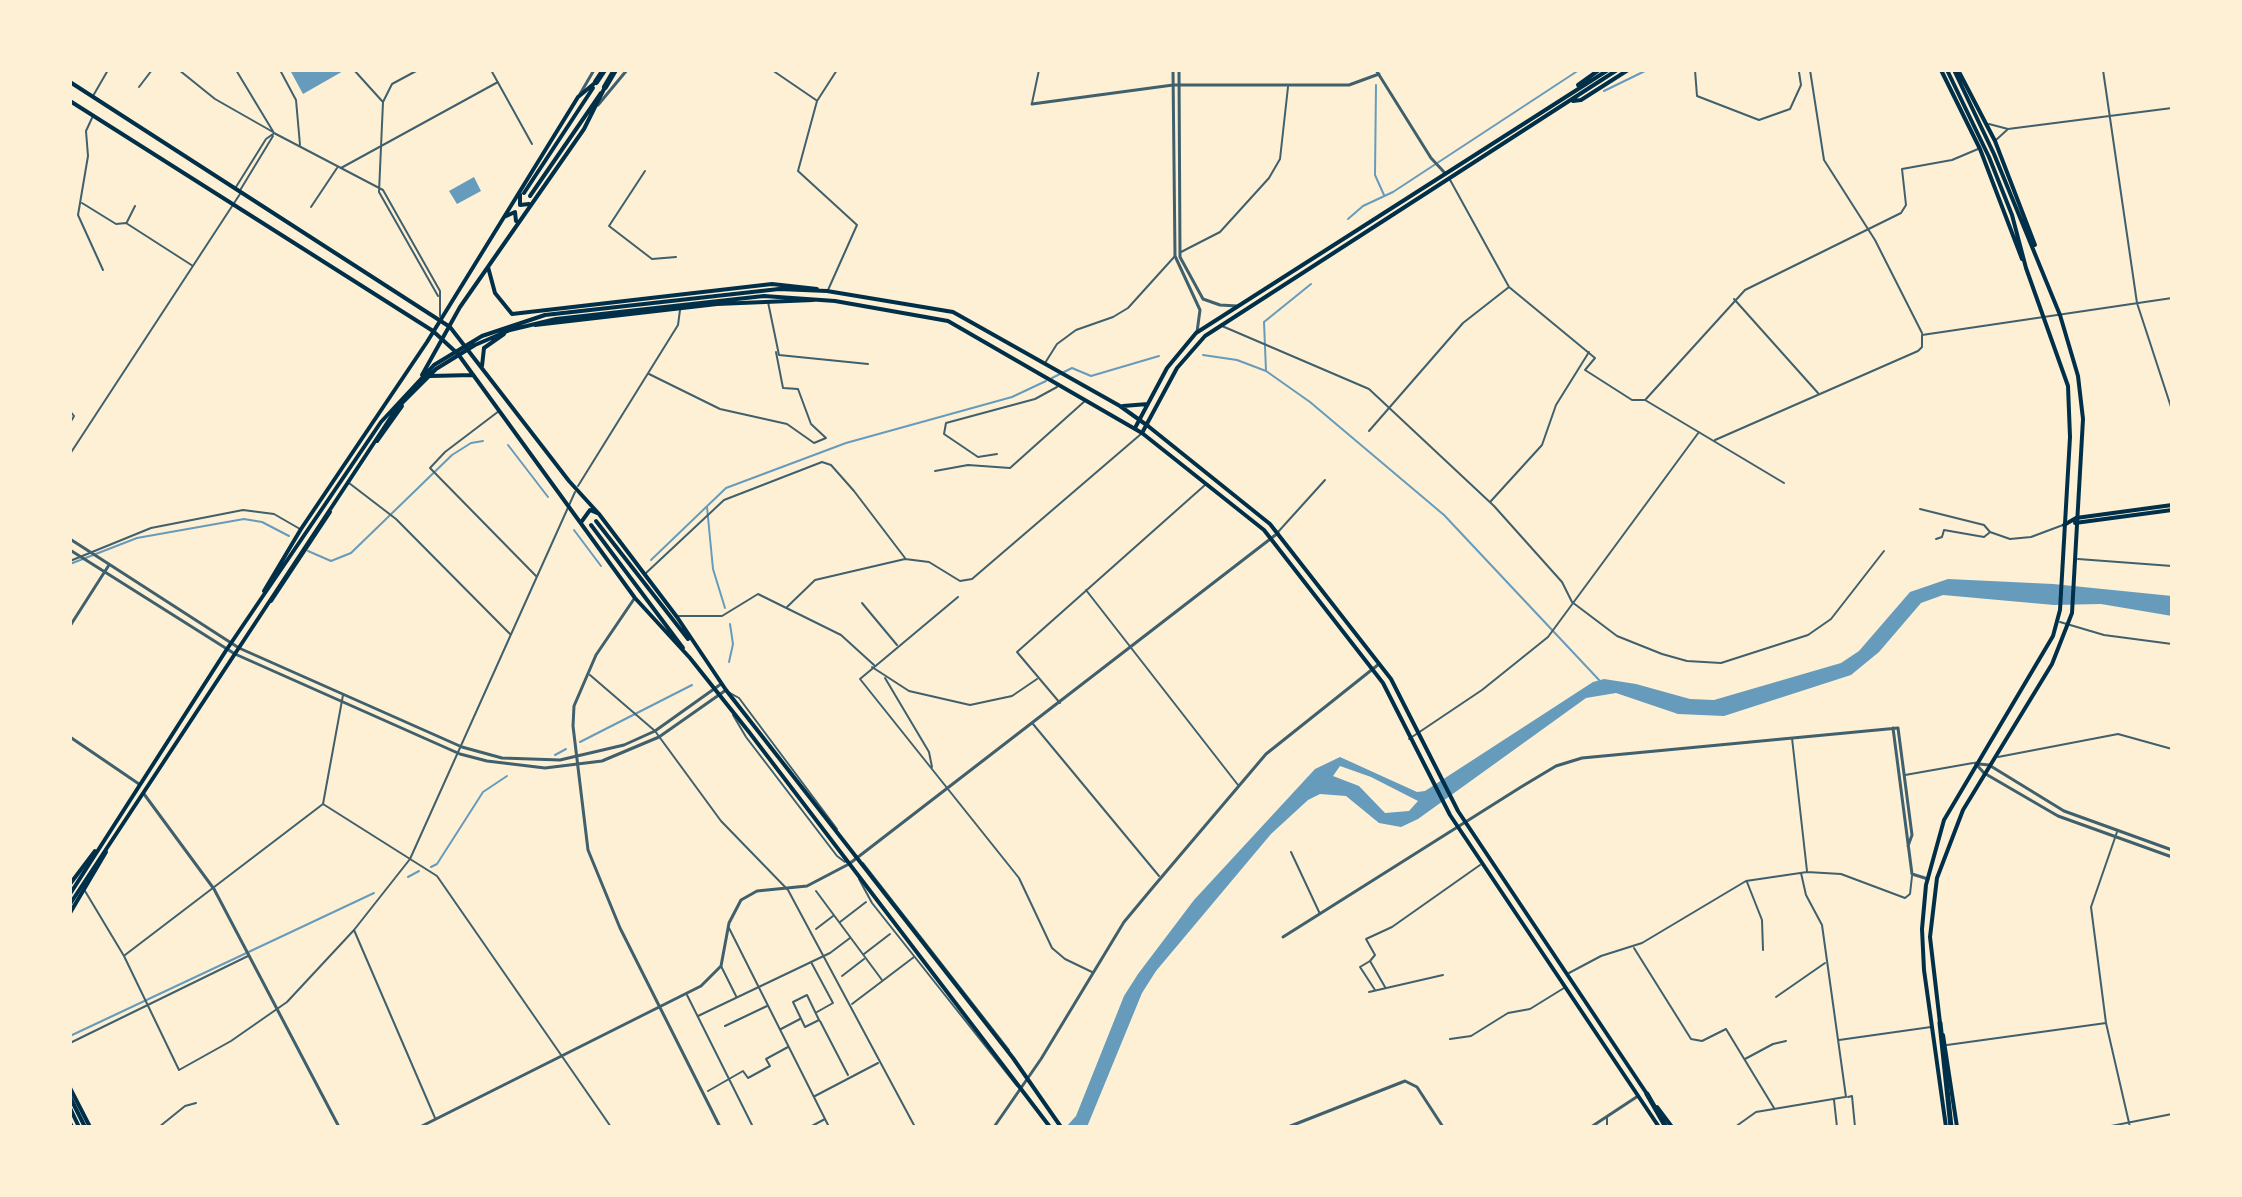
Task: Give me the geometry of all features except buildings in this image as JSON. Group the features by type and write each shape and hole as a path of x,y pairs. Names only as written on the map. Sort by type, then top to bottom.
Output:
{"highway":[{"path":"596,82 604,70"},
{"path":"605,87 615,70"},
{"path":"1940,1023 1948,1127"},
{"path":"1647,1094 1665,1126"}],"main road":[{"path":"1135,428 1180,350 1196,333 1608,70"},
{"path":"1142,433 1189,350 1222,325 1571,101 1599,75 1617,70"},
{"path":"1571,101 1581,100 1628,70"},
{"path":"1944,70 1980,149 2026,268 2068,386 2070,410 2058,622 2049,647 1975,763 1944,820 1928,879 1922,951 1948,1127"},
{"path":"1944,70 1989,157 2012,215 2026,268"},
{"path":"1956,70 1995,141 2060,315 2082,397 2072,613 2052,664 1984,773 1952,832 1932,901 1930,937 1957,1127"},
{"path":"1956,70 2041,266"},
{"path":"70,82 450,327 645,574 677,617 699,654"},
{"path":"70,884 258,604 301,529 433,331 578,97 596,82"},
{"path":"524,193 596,82"},
{"path":"509,234 541,192 598,105 605,87"},
{"path":"530,196 605,87"},
{"path":"70,101 443,339 501,410 635,598 690,658"},
{"path":"525,181 518,196 520,205 528,205 541,192"},
{"path":"70,913 106,852 235,654 418,383 517,220 515,212 507,213 498,223"},
{"path":"488,267 495,293 512,314 772,284 953,312 1140,420 1278,533 1391,679 1416,735 1466,824 1647,1094"},
{"path":"258,604 277,582 397,408 436,369 475,345 510,330 556,319 827,291"},
{"path":"801,294 948,321 1135,428 1271,539 1383,683 1424,770 1450,815 1638,1096 1665,1126"},
{"path":"403,312 410,310 409,300"},
{"path":"483,369 484,348 516,328 768,300 835,301"},
{"path":"418,383 427,376 474,375"},
{"path":"1120,406 1148,404"},
{"path":"2064,525 2076,520 2172,508"},
{"path":"584,526 581,518 590,510 599,514"},
{"path":"1050,1127 1023,1087 714,690 594,523 1013,1058 1060,1126"},
{"path":"264,610 277,582"},
{"path":"70,904 95,851"},
{"path":"70,894 106,852"},
{"path":"70,1088 85,1127"},
{"path":"70,1097 85,1127"},
{"path":"70,1108 85,1127"}],"street":[{"path":"93,97 108,70"},
{"path":"139,87 152,70"},
{"path":"179,70 215,99 380,188"},
{"path":"236,70 274,133"},
{"path":"280,70 296,100 300,147"},
{"path":"354,70 383,102"},
{"path":"418,70 392,84 383,102 380,188 439,297 440,320"},
{"path":"491,70 532,144"},
{"path":"578,97 594,70"},
{"path":"598,105 627,70"},
{"path":"772,70 817,101"},
{"path":"827,291 857,225 798,171 817,101 837,70"},
{"path":"1039,70 1032,104 1173,85 1349,85 1377,72 1437,167 1450,178 1509,287 1595,358 1585,370 1632,400 1645,400 1784,483"},
{"path":"1173,70 1177,254 1183,279 1200,310 1196,333"},
{"path":"1179,70 1177,254 1203,299 1220,305 1241,305"},
{"path":"1695,70 1697,96 1759,120 1790,109 1801,85 1799,72"},
{"path":"1715,440 1922,347 1922,335 1868,229 1824,160 1810,70"},
{"path":"2103,70 2137,303 2172,410"},
{"path":"311,207 339,168 498,82"},
{"path":"1044,364 1057,344 1076,330 1113,317 1128,308 1177,254 1228,226 1269,178 1280,159 1288,87"},
{"path":"1985,124 2008,129 2172,108"},
{"path":"92,117 86,131 88,156 78,222 103,270"},
{"path":"1995,141 2008,129"},
{"path":"70,454 232,206 237,192 274,133"},
{"path":"1645,400 1734,299 1758,282 1905,208 1902,169 1952,160 1980,149"},
{"path":"645,171 609,226 652,259 676,257"},
{"path":"81,203 116,224 126,223 193,266"},
{"path":"126,223 135,206"},
{"path":"70,213 78,212"},
{"path":"1369,431 1463,323 1509,287"},
{"path":"85,890 124,956 179,1070 277,1010 354,930 410,859 460,754 576,490 678,325 678,295"},
{"path":"1922,335 2172,298"},
{"path":"1734,299 1819,394"},
{"path":"648,373 720,409 787,424 814,443 826,438 811,424 798,389 783,388 768,300"},
{"path":"1222,325 1369,389 1490,502 1562,582 1572,602 1617,636 1687,661 1721,663 1808,635 1831,619 1884,551"},
{"path":"776,352 786,357 868,364"},
{"path":"1490,502 1542,445 1556,405 1589,352"},
{"path":"997,454 978,457 944,434 946,423 1035,399 1060,384"},
{"path":"935,471 968,465 1010,468 1087,399"},
{"path":"501,410 445,452 430,468 537,577"},
{"path":"70,411 74,416 70,423"},
{"path":"1409,739 1482,690 1548,637 1699,431"},
{"path":"787,607 815,580 905,559 929,562 960,581 972,579 1142,433"},
{"path":"645,574 730,497 825,462 854,491 905,559"},
{"path":"420,1127 659,1007 712,977 721,966 733,910 748,894 788,890 819,881 856,859 1271,539 1325,480"},
{"path":"348,483 388,511 511,635"},
{"path":"1060,703 1017,652 1206,484"},
{"path":"1920,509 1984,525 1990,532 2010,539 2031,537 2064,525"},
{"path":"70,561 83,559 151,528 243,510 274,514 301,529"},
{"path":"1936,539 1942,537 1944,530 1984,537 1990,532"},
{"path":"70,539 239,648 462,747 521,760 576,758 612,750 655,731 721,684"},
{"path":"70,550 235,654 460,754 529,768 577,766 602,761 659,737 726,690"},
{"path":"2074,559 2172,566"},
{"path":"70,626 109,565"},
{"path":"1086,589 1238,785"},
{"path":"677,617 722,616 758,594 841,635 885,678 929,752 932,768"},
{"path":"958,597 860,679 949,786 1019,878 1052,948 1065,959 1093,972"},
{"path":"635,598 627,606 588,673 573,716 588,850 601,887 720,1127"},
{"path":"862,603 898,646"},
{"path":"2058,622 2104,635 2172,644"},
{"path":"994,1127 1023,1087 1124,922 1238,785 1280,741 1379,664"},
{"path":"588,673 655,731 721,821 788,890 825,953 915,1127"},
{"path":"885,678 909,691 970,705 1012,696 1038,678"},
{"path":"124,956 323,804 343,695"},
{"path":"1033,723 1161,878"},
{"path":"1283,937 1567,761 1895,728"},
{"path":"1895,728 1912,835 1908,846"},
{"path":"1568,974 1601,956 1634,947 1746,881 1807,872 1841,874 1905,898 1910,894 1912,874 1895,728"},
{"path":"1993,758 2118,734 2172,749"},
{"path":"70,737 139,784"},
{"path":"1791,737 1807,872"},
{"path":"1975,763 1984,773 2058,816 2172,857"},
{"path":"1904,776 1975,763 1989,765 2064,811 2172,850"},
{"path":"144,794 214,889 339,1127"},
{"path":"323,804 437,876 611,1127"},
{"path":"2117,831 2091,907 2106,1023 2130,1127"},
{"path":"1291,852 1320,915"},
{"path":"1375,990 1360,967 1375,955 1366,939 1392,927 1483,863"},
{"path":"1801,873 1806,895 1822,925 1846,1097"},
{"path":"1912,874 1928,879"},
{"path":"858,878 914,957 1013,1085 1023,1087"},
{"path":"1746,881 1762,920 1763,950"},
{"path":"816,891 882,981"},
{"path":"839,922 866,902"},
{"path":"816,929 834,915"},
{"path":"728,926 829,1127"},
{"path":"354,930 435,1119"},
{"path":"842,976 890,934"},
{"path":"698,1016 850,938"},
{"path":"1634,947 1691,1039 1702,1041 1724,1028 1774,1108"},
{"path":"70,1043 146,1003 248,956"},
{"path":"852,1004 914,957"},
{"path":"810,961 833,1003 816,1012"},
{"path":"1370,961 1386,988"},
{"path":"1776,997 1826,962"},
{"path":"721,966 737,997"},
{"path":"1369,992 1443,975"},
{"path":"1450,1039 1471,1036 1508,1013 1530,1009 1565,988"},
{"path":"686,993 753,1127"},
{"path":"819,1020 805,1027 793,1002 807,995 849,1078"},
{"path":"725,1026 768,1005"},
{"path":"780,1030 801,1018"},
{"path":"1946,1046 2106,1023"},
{"path":"1838,1040 1931,1027"},
{"path":"1744,1060 1773,1044 1786,1041"},
{"path":"708,1091 743,1071 748,1078 770,1066 766,1059 789,1047"},
{"path":"814,1096 878,1063"},
{"path":"1288,1127 1405,1081 1417,1087 1443,1127"},
{"path":"1591,1127 1638,1096"},
{"path":"1735,1127 1756,1112 1852,1096 1855,1127"},
{"path":"1834,1099 1837,1127"},
{"path":"159,1127 185,1106 196,1103"},
{"path":"2106,1127 2172,1114"},
{"path":"1607,1116 1607,1127"},
{"path":"810,1127 825,1119"}],"water":[{"path":"290,70 345,70 303,94"},
{"path":"474,177 481,191 457,204 449,191"},
{"path":"1948,579 2053,584 2172,596 2172,616 2101,604 2054,605 1943,595 1921,603 1879,652 1851,675 1724,716 1678,714 1616,693 1586,698 1418,819 1401,827 1379,823 1346,796 1320,794 1308,800 1271,834 1156,971 1142,993 1087,1127 1066,1127 1076,1116 1124,996 1138,974 1194,900 1315,769 1340,757 1417,792 1425,791 1593,682 1604,679 1690,699 1714,700 1841,663 1859,651 1910,592","holes":["1340,766 1371,777 1418,801 1409,811 1385,813 1359,786 1333,776"]}],"waterway":[{"path":"1348,219 1363,206 1393,192 1579,70"},
{"path":"1604,91 1647,70"},
{"path":"1376,85 1375,175 1384,195"},
{"path":"1266,371 1264,322 1311,284"},
{"path":"1203,355 1237,360 1266,371 1310,402 1444,515 1600,681"},
{"path":"1052,378 1072,368 1091,376 1159,356"},
{"path":"651,560 726,488 846,443 1012,397 1046,381"},
{"path":"308,551 331,561 351,553 452,455 471,443 483,441"},
{"path":"508,445 548,497"},
{"path":"707,507 713,569 725,608"},
{"path":"70,564 137,538 244,519 262,522 289,536"},
{"path":"574,530 601,566"},
{"path":"729,662 733,644 730,624"},
{"path":"580,742 692,685"},
{"path":"555,755 566,749"},
{"path":"431,867 437,864 483,792 507,776"},
{"path":"408,877 419,871"},
{"path":"70,1036 374,893"}]}
